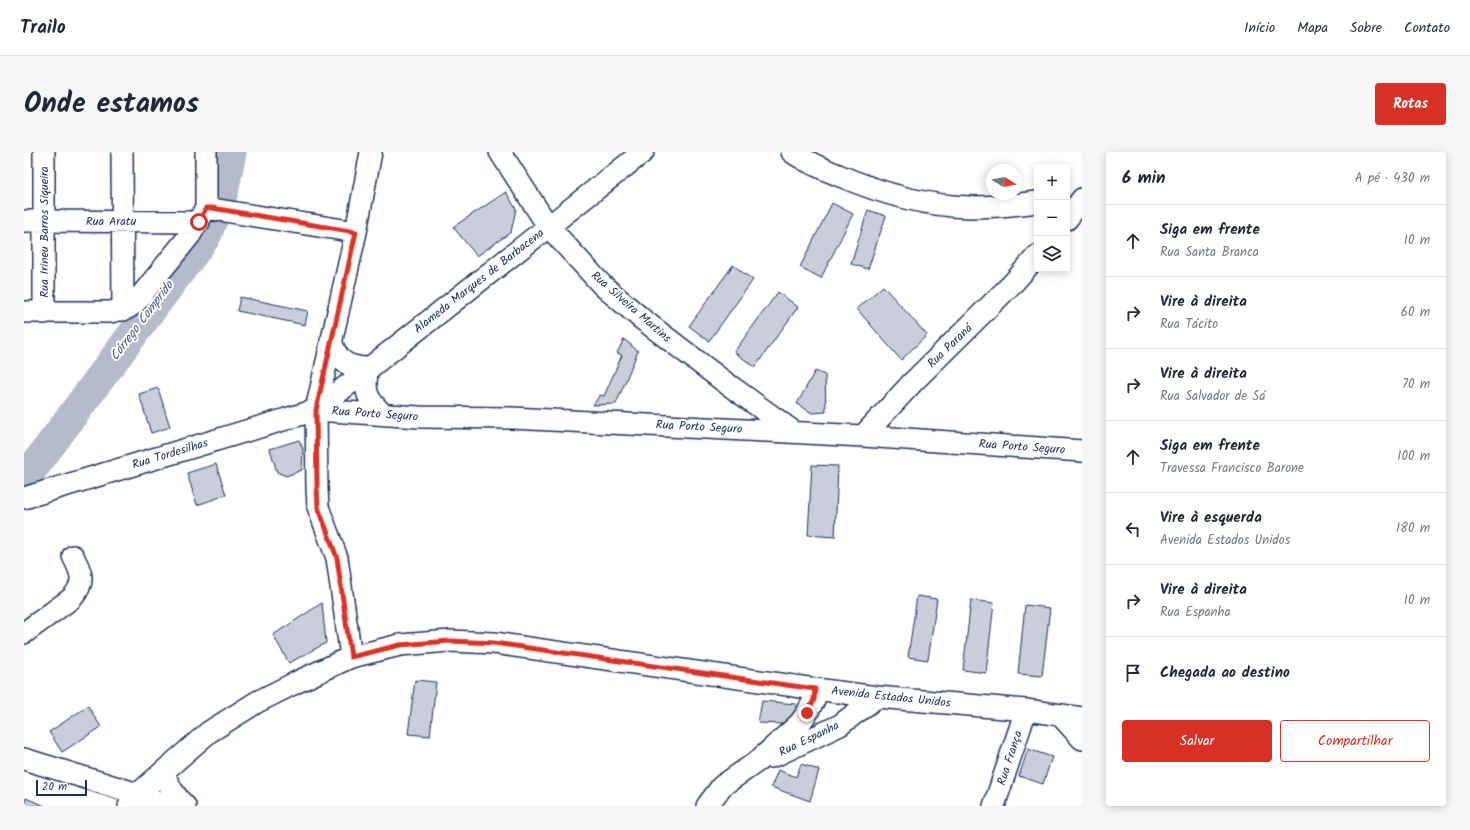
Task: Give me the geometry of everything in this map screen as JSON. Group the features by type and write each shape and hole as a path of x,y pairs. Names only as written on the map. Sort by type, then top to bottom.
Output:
{"street":[{"name":"Rua Irineu Barros Siqueira","path":"34,313 34,221 44,152"},
{"path":"122,152 123,310"},
{"path":"34,313 110,312 128,308 140,297 209,212 206,152"},
{"path":"351,657 337,558 318,507 316,410 356,232 371,152"},
{"name":"Rua Silveira Martins","path":"500,152 548,226 602,285 642,319 722,380 794,432"},
{"name":"Alameda Marques de Barbacena","path":"316,410 643,152"},
{"path":"792,152 821,168 856,183 919,201 972,207 1034,202"},
{"path":"1070,197 1082,195"},
{"path":"1070,215 1082,199"},
{"name":"Rua Aratu","path":"34,221 122,221 209,212 356,232"},
{"name":"Rua Paraná","path":"863,436 913,382 1014,282 1034,259"},
{"path":"331,341 339,358 351,366 368,368 366,391 370,401 384,415"},
{"name":"Rua Porto Seguro","path":"316,410 384,415 520,419 794,432 1082,452"},
{"name":"Rua Tordesilhas","path":"24,498 316,410"},
{"path":"24,633 72,598 78,591 82,573 73,556"},
{"name":"Avenida Estados Unidos","path":"133,800 209,732 257,702 351,657 400,645 450,641 494,643 877,697 1026,710 1082,718"},
{"name":"Rua Espanha","path":"707,806 722,786 758,761 800,723 814,700 815,689"},
{"name":"Rua Espanha","path":"758,761 779,754 840,725 877,697"},
{"name":"Rua França","path":"994,806 1026,710"},
{"path":"1060,715 1082,739"},
{"path":"24,759 133,800 170,806"},
{"path":"163,772 171,790 178,800 185,806"}],"building":[{"path":"506,192 516,209 511,232 477,256 453,227"},
{"path":"832,203 853,214 821,278 800,267"},
{"path":"868,210 886,216 868,269 851,264"},
{"path":"733,265 753,280 709,341 689,326"},
{"path":"883,286 927,335 901,360 857,309"},
{"path":"778,292 798,307 755,367 734,352"},
{"path":"240,297 308,311 305,325 237,311"},
{"path":"624,339 638,351 616,404 593,405 600,395 604,396 622,355 617,353"},
{"path":"815,371 825,375 826,412 812,413 797,404"},
{"path":"158,388 170,427 151,433 139,394"},
{"path":"299,440 303,449 302,470 286,476 277,472 270,449"},
{"path":"216,464 226,495 197,505 187,473"},
{"path":"812,465 838,466 835,537 808,535"},
{"path":"917,596 937,599 928,660 908,657"},
{"path":"971,600 994,603 986,673 963,670"},
{"path":"322,603 326,643 289,663 273,635"},
{"path":"1025,605 1050,608 1042,676 1018,674"},
{"path":"415,680 436,682 430,736 408,734"},
{"path":"762,701 796,704 796,715 783,724 758,723"},
{"path":"88,706 101,727 62,752 49,732"},
{"path":"1028,749 1052,757 1043,784 1019,776"},
{"path":"801,764 819,770 810,801 771,787 778,770 796,777"},
{"path":"26,798 45,806 24,806"}],"waterway":[{"name":"Córrego Comprido","path":"24,475 33,468 206,236 223,192 231,152"}],"route":[{"path":"199,222 206,208 212,208 356,232 316,410 318,507 337,558 351,657 400,645 450,641 494,643 815,689 814,700 807,713"}]}
